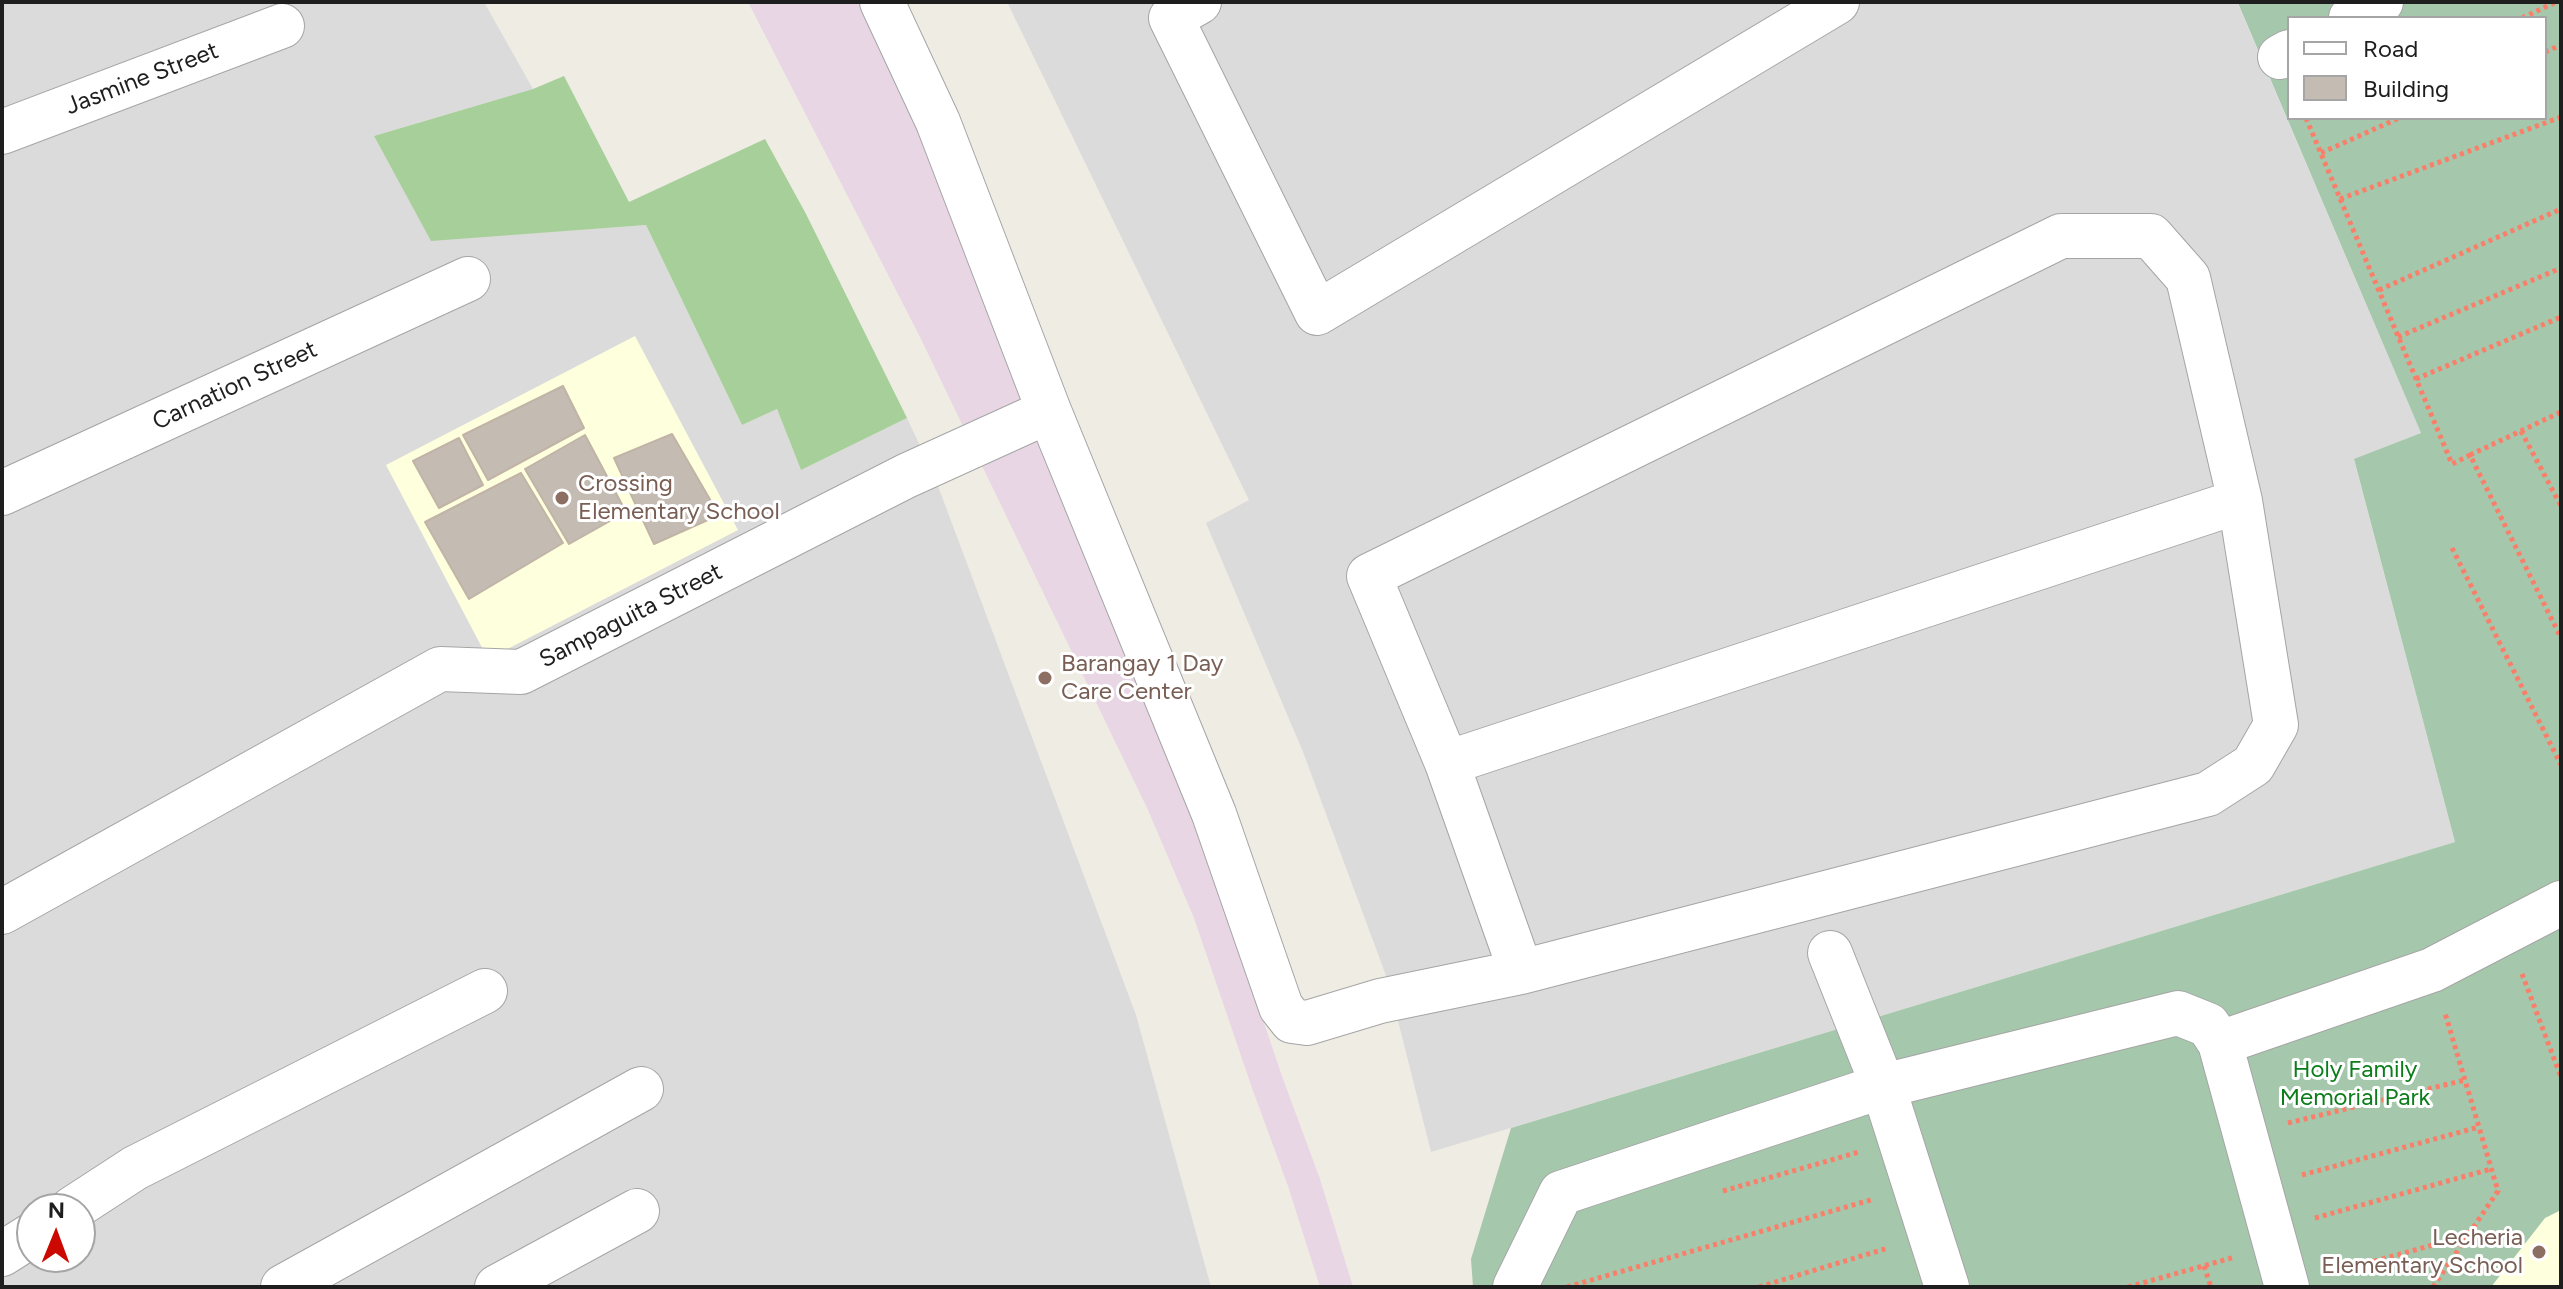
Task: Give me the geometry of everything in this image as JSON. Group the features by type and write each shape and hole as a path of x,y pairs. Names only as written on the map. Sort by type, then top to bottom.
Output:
{"street":[{"path":"882,2 938,122 1049,411 1214,814 1281,1007 1292,1021 1307,1023 1380,1001 1521,972 2208,794 2253,765 2276,725 2240,501 2188,278 2151,236 2061,236 1369,576 1447,763 1521,972"},
{"path":"1199,2 1171,18 1317,313 1837,2"},
{"path":"2355,16 2381,2"},
{"name":"Jasmine Street","path":"2,132 282,26"},
{"name":"Carnation Street","path":"2,493 468,279"},
{"name":"Sampaguita Street","path":"2,912 440,669 521,672 906,476 1049,411"},
{"path":"1447,763 2240,501"},
{"path":"2220,1043 2432,970 2561,903"},
{"path":"1830,953 1883,1086 1947,1287"},
{"path":"96,1193 135,1168 485,991"},
{"path":"1515,1287 1561,1193 1883,1086 2178,1013 2208,1025 2220,1043 2280,1262"},
{"path":"283,1287 641,1089"},
{"path":"497,1287 637,1211"}],"path":[{"path":"2526,16 2556,2"},
{"path":"2340,199 2561,117"},
{"path":"2308,120 2452,464 2561,412"},
{"path":"2321,153 2395,120"},
{"path":"2379,290 2561,209"},
{"path":"2398,337 2561,268"},
{"path":"2416,379 2561,317"},
{"path":"2521,431 2561,506"},
{"path":"2470,455 2561,638"},
{"path":"2452,548 2561,765"},
{"path":"2506,932 2561,1077"},
{"path":"2432,970 2498,1191 2433,1287"},
{"path":"2244,1133 2465,1080"},
{"path":"2259,1187 2479,1127"},
{"path":"2280,1262 2491,1169"},
{"path":"1567,1287 1916,1187"},
{"path":"1759,1287 1931,1235"},
{"path":"2128,1287 2204,1266 2280,1262 2470,1235"},
{"path":"2204,1266 2211,1287"}],"shaded area":[{"path":"2,2 484,2 533,89 374,136 431,240 646,225 742,425 777,409 801,470 907,418 935,478 1136,1015 1211,1287 2,1287"},
{"path":"748,2 865,2 874,19 1195,820 1320,1179 1353,1287 1320,1287 1194,918 1148,810 920,337"},
{"path":"1007,2 2240,2 2238,4 2421,433 2354,460 2455,842 1431,1152 1388,981 1303,752 1206,523 1249,500"},
{"name":"Crossing Elementary School","path":"635,336 738,530 488,659 386,465"},
{"name":"Lecheria Elementary School","path":"2561,1210 2561,1287 2491,1287 2545,1218"}],"green space":[{"name":"Holy Family Memorial Park","path":"2240,2 2561,2 2561,1210 2545,1218 2491,1287 1473,1287 1471,1259 1511,1128 2455,842 2354,459 2421,433 2288,120 2547,120 2547,16 2287,16 2287,118"},
{"path":"564,76 629,202 765,139 806,214 907,418 801,470 777,409 742,425 646,225 431,241 374,136 533,89"}],"building":[{"path":"563,386 584,428 488,480 463,435"},
{"path":"672,434 719,515 654,544 614,458"},
{"path":"585,435 626,512 569,544 525,469"},
{"path":"459,438 483,485 439,508 413,461"},
{"path":"521,473 563,543 469,599 425,522"}],"place":[{"name":"Crossing Elementary School","path":"562,498"},
{"name":"Barangay 1 Day Care Center","path":"1045,678"},
{"name":"Lecheria Elementary School","path":"2539,1252"}]}
